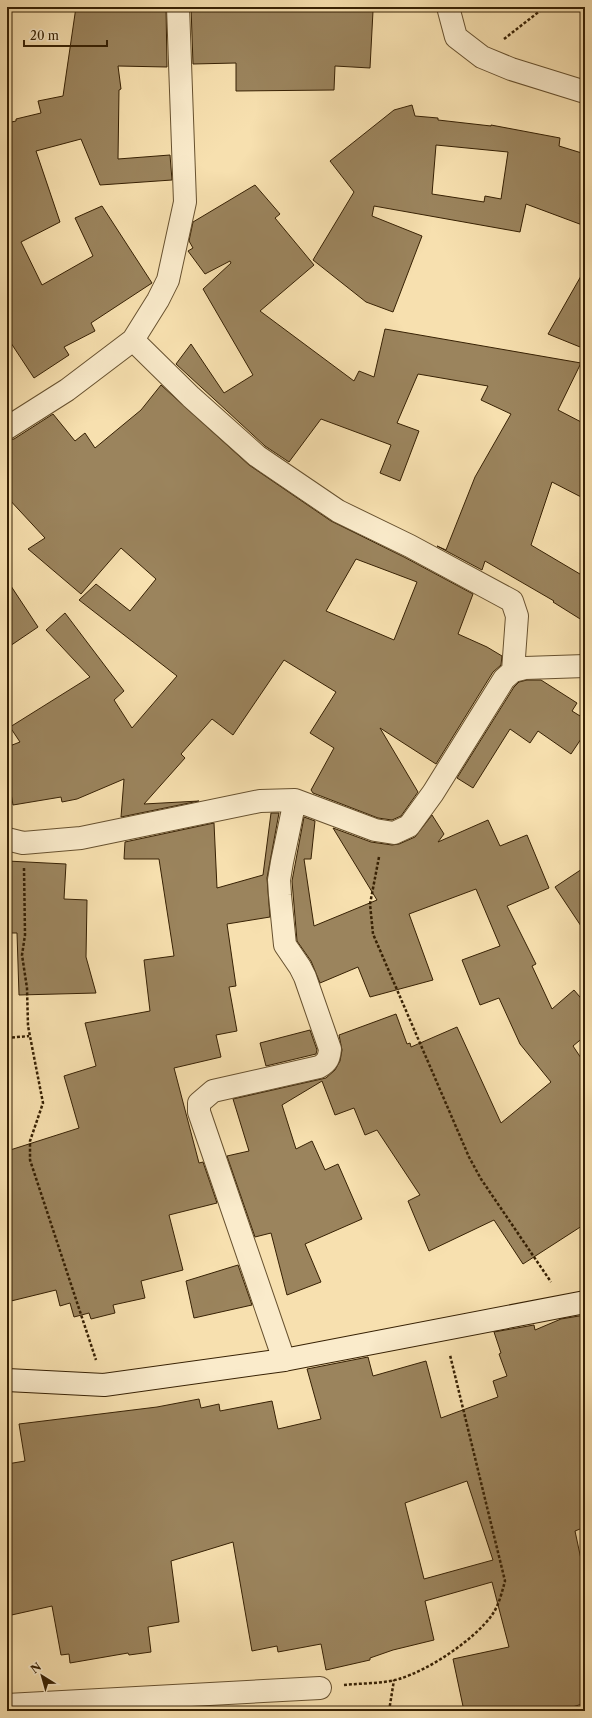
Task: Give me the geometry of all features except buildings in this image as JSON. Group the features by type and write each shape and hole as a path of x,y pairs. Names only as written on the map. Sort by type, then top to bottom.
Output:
{"street":[{"path":"7,428 68,390 133,340 158,300 168,280 185,202 178,7"},
{"path":"448,7 456,37 482,57 511,69 585,92"},
{"path":"133,340 191,397 257,456 338,511 410,546 512,601 517,616 513,671"},
{"path":"15,841 81,838 260,801 295,800 375,830 394,833 409,826 433,793 495,691 504,679 513,671 525,668 585,666"},
{"path":"284,1360 199,1112 200,1103 213,1091 319,1067 328,1060 330,1049 305,977 300,966 288,950 284,940 279,880 295,800"},
{"path":"7,1380 104,1385 284,1360 576,1304"},
{"path":"7,1705 320,1688"}],"path":[{"path":"482,57 545,7"},
{"path":"384,831 370,904 373,934 469,1157 481,1179 576,1304"},
{"path":"15,841 25,935 22,955 27,988 29,1036 43,1103 30,1141 30,1160 104,1385"},
{"path":"7,1038 29,1036"},
{"path":"320,1688 394,1680 425,1668 441,1659 481,1628 493,1614 500,1598 505,1580 443,1329"},
{"path":"389,1711 394,1680"}]}
